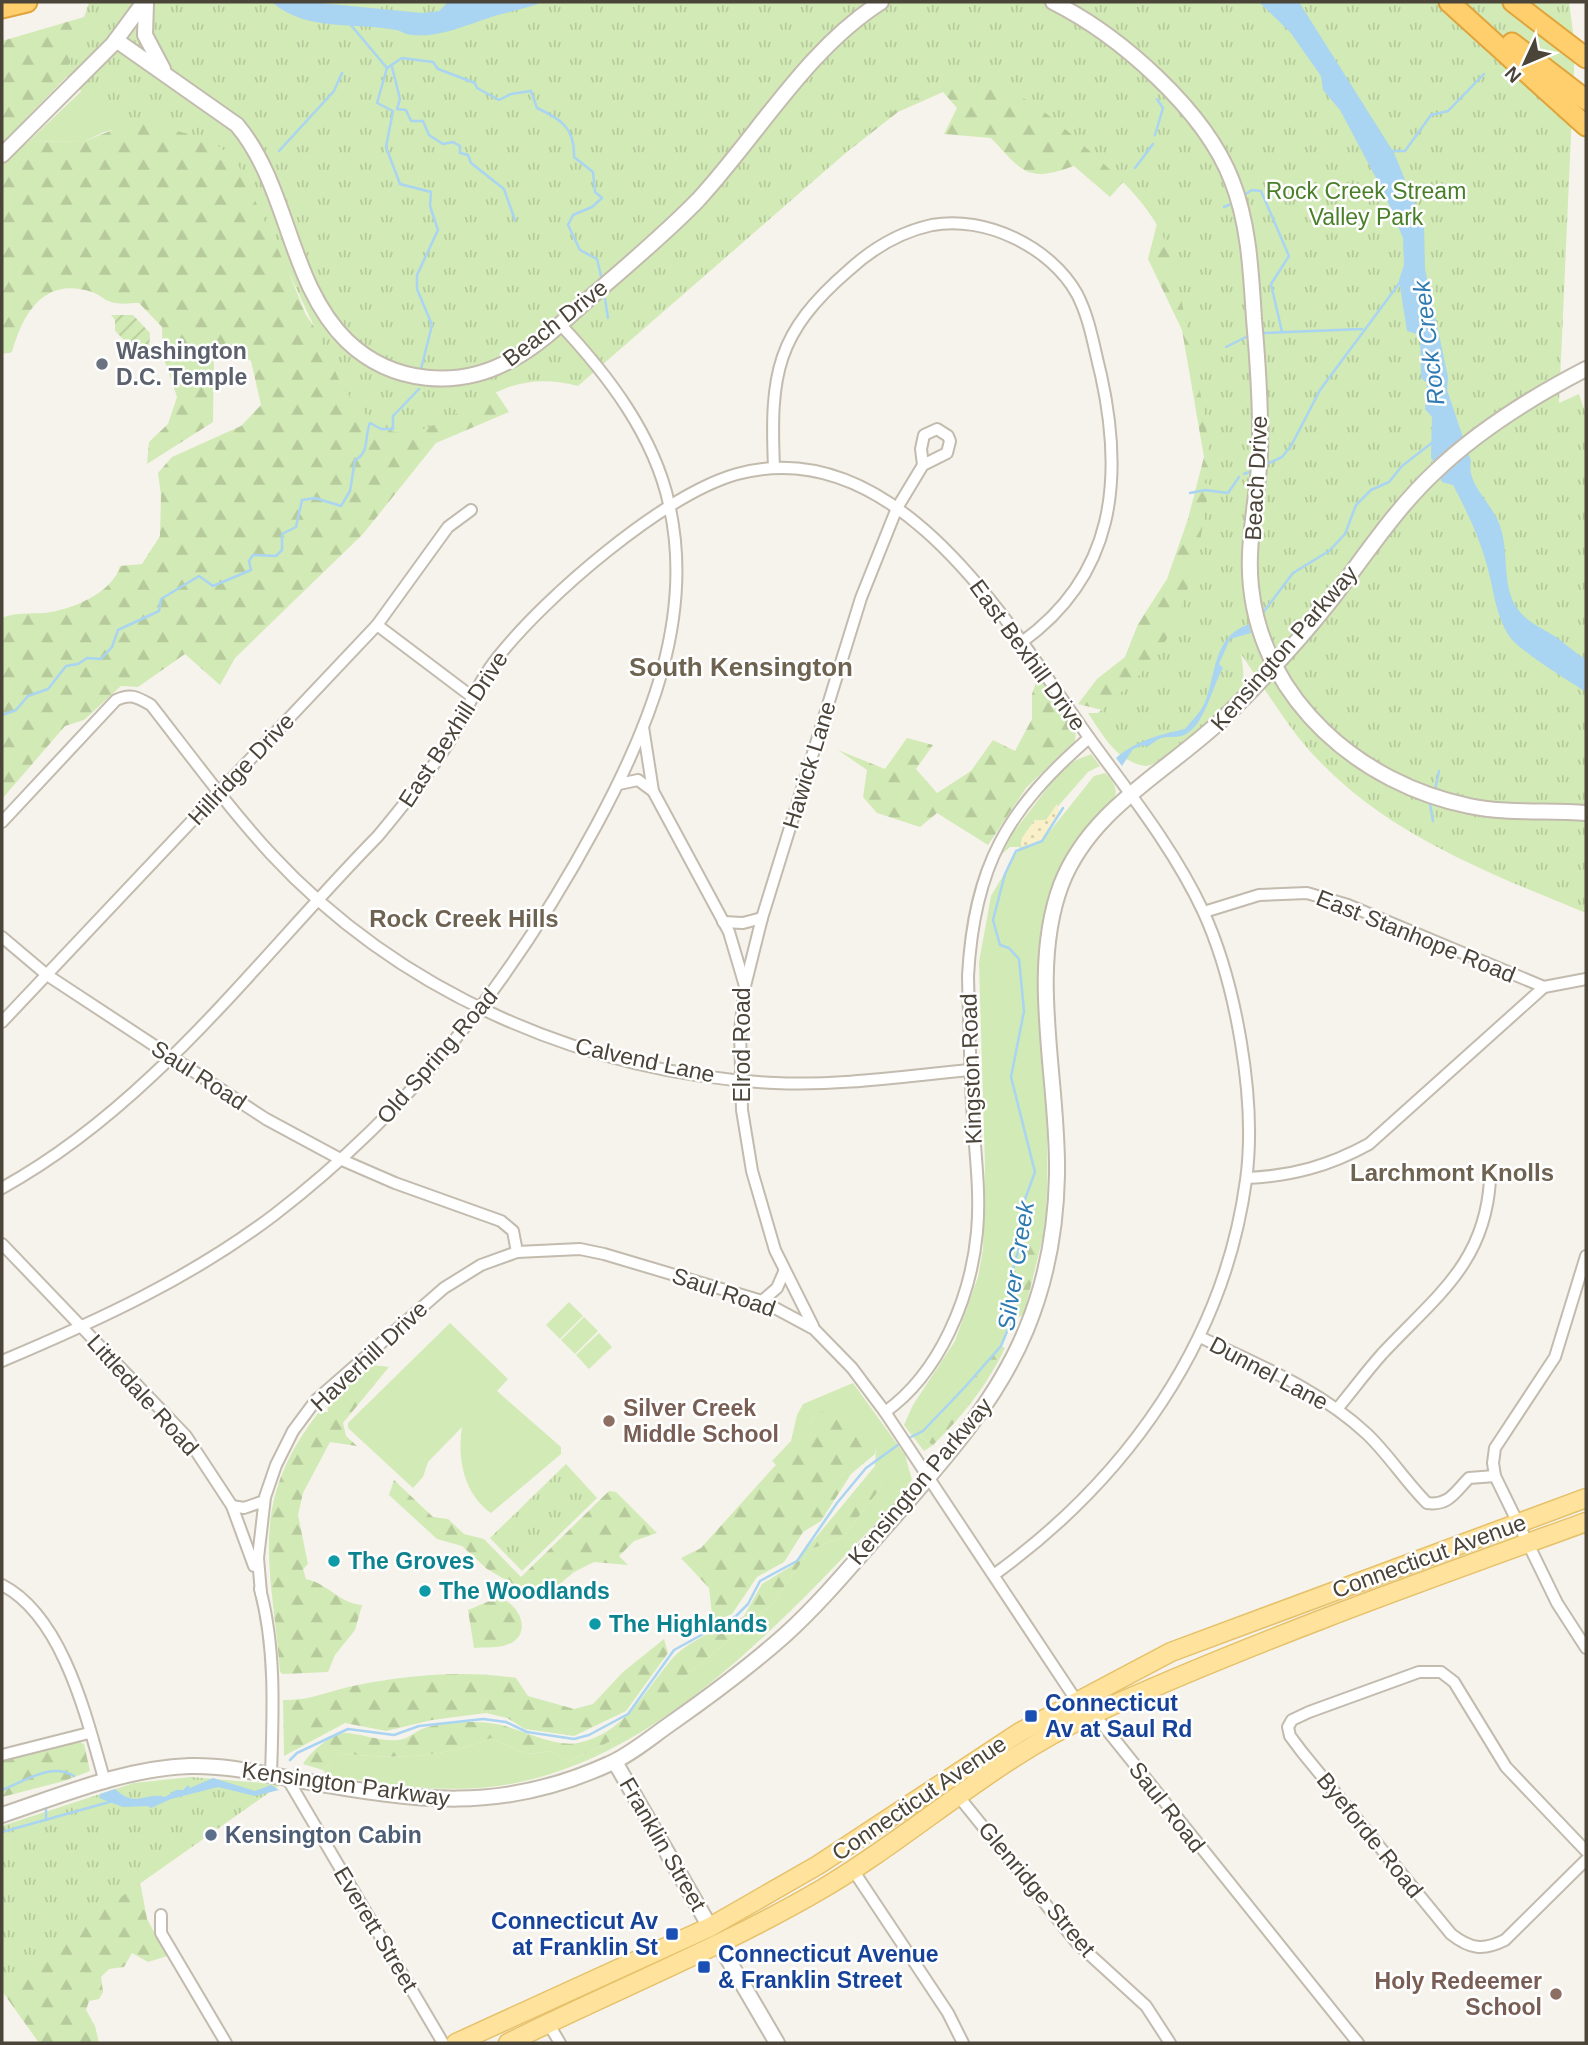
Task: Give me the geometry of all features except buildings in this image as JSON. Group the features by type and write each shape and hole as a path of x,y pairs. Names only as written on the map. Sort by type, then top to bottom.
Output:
{"highway":[{"path":"2,8 27,2"},
{"path":"1450,2 1586,126"},
{"path":"1458,2 1586,100"},
{"path":"1513,2 1586,58"}],"main road":[{"name":"Connecticut Avenue","path":"456,2043 710,1927 838,1853 1020,1732 1171,1652 1586,1497"},
{"name":"Connecticut Avenue","path":"508,2043 719,1944 853,1870 1023,1752 1091,1714 1201,1666 1586,1522"},
{"path":"719,1944 719,1939 730,1927 765,1908 774,1891"},
{"path":"668,1969 674,1960 709,1940 710,1927"}],"street":[{"path":"2,155 116,40 145,2"},
{"path":"145,2 145,35 156,60 168,76"},
{"name":"Beach Drive","path":"116,40 237,125 252,143 271,181 304,270 323,310 345,339 372,360 417,377 466,377 516,358 560,324 697,200 829,46 881,2"},
{"name":"Beach Drive","path":"1053,2 1113,39 1160,83 1209,137 1232,180 1250,256 1261,395 1250,575 1253,602 1273,667 1298,704 1319,727 1366,765 1417,791 1469,806 1586,813"},
{"path":"774,467 772,416 776,372 785,348 800,318 860,260 903,234 933,225 984,227 1032,248 1059,269 1076,293 1088,319 1109,412 1113,481 1103,531 1088,566 1066,599 1022,642"},
{"name":"Old Spring Road","path":"2,1361 134,1303 219,1253 272,1216 342,1160 404,1098 481,1010 556,901 619,784 643,727 668,648 676,603 670,506 644,438 617,392 560,324"},
{"name":"Kensington Parkway","path":"2,1815 106,1782 169,1767 194,1765 423,1798 462,1800 544,1790 615,1762 724,1686 790,1631 973,1424 1000,1381 1026,1331 1041,1286 1052,1234 1057,1175 1047,974 1048,928 1062,882 1079,848 1107,815 1211,731 1273,667 1434,472 1509,412 1586,369"},
{"name":"Hawick Lane","path":"745,986 762,918 861,598 897,508 923,465"},
{"name":"East Bexhill Drive","path":"2,1188 84,1134 170,1056 378,836 408,801 447,744 471,696 496,659 540,609 670,506 719,481 774,467 832,475 897,508 964,568 1022,642 1132,795 1204,912 1228,984 1241,1040 1247,1107 1247,1178 1229,1259 1200,1337 1178,1379 1138,1440 1088,1493 995,1574"},
{"name":"Hillridge Drive","path":"2,1022 377,625 448,527 471,510"},
{"path":"377,625 471,696"},
{"name":"Calvend Lane","path":"2,822 116,700 128,695 151,705 272,854 317,898 400,962 481,1010 603,1056 675,1071 741,1080 828,1083 970,1070"},
{"name":"Elrod Road","path":"643,727 653,791 723,922 745,986 740,1031 741,1080 742,1110 751,1171 785,1272 814,1329"},
{"name":"Kingston Road","path":"885,1412 903,1398 934,1357 957,1314 968,1281 978,1217 968,976 970,934 985,873 1016,813 1047,774 1089,738"},
{"path":"619,784 638,779 653,791"},
{"name":"East Stanhope Road","path":"1204,912 1259,895 1307,893 1348,905 1544,987 1586,979"},
{"path":"723,922 743,923 762,918"},
{"name":"Saul Road","path":"2,937 47,975 266,1119 342,1160 448,1204 501,1221 513,1231 517,1252 580,1249 604,1254 762,1301 814,1329 852,1368 885,1412 995,1574 1076,1700 1091,1714 1355,2040"},
{"path":"1247,1178 1305,1172 1345,1157 1368,1144 1544,987"},
{"path":"1337,1409 1381,1356 1457,1277 1482,1232 1489,1210 1490,1180"},
{"name":"Littledale Road","path":"2,1244 186,1436 232,1506 249,1549 261,1593 272,1681 271,1774"},
{"name":"Haverhill Drive","path":"261,1593 258,1558 264,1501 276,1465 293,1431 316,1400 444,1288 481,1265 517,1252"},
{"path":"1586,1256 1555,1357 1496,1448 1493,1463 1495,1476 1557,1603 1586,1648"},
{"path":"762,1301 777,1288 785,1272"},
{"name":"Dunnel Lane","path":"1200,1337 1289,1379 1337,1409 1381,1447 1427,1503 1439,1504 1447,1501 1469,1478 1495,1476"},
{"path":"232,1506 244,1508 264,1501"},
{"path":"2,1585 32,1610 48,1631 75,1685 106,1782"},
{"name":"Byeforde Road","path":"1586,1851 1506,1767 1454,1682 1441,1672 1419,1672 1309,1712 1293,1720 1288,1727 1290,1736 1451,1934 1465,1945 1490,1948 1505,1940 1586,1860"},
{"path":"2,1755 89,1733"},
{"name":"Franklin Street","path":"615,1762 710,1927"},
{"name":"Everett Street","path":"287,1778 443,2043"},
{"name":"Glenridge Street","path":"959,1797 1077,1943 1146,2006 1170,2043"},
{"path":"853,1870 948,2013 963,2043"},
{"path":"161,1915 160,1933 226,2043"},
{"path":"719,1944 777,2043"},
{"path":"548,2023 560,2043"},
{"path":"1341,2043 1355,2040"}],"green space":[{"name":"Rock Creek Stream Valley Park","path":"89,2 1569,2 1575,47 1559,403 1579,394 1586,415 1586,913 1468,863 1394,822 1359,797 1327,769 1298,737 1241,654 1243,683 1236,700 1192,738 1152,764 1145,766 1126,759 1111,746 1099,730 1088,713 1098,713 1152,661 1175,623 1184,600 1198,552 1209,484 1203,483 1210,475 1205,419 1177,276 1161,232 1145,207 1116,175 1070,133 1025,99 1003,89 979,84 954,85 926,93 895,110 578,386 544,381 518,384 496,392 434,425 404,433 391,431 377,423 343,388 235,158 208,139 118,116 90,92 86,96 66,75"},
{"path":"939,2 1124,181 1110,197 1074,166 1036,174 1019,166 991,138 944,134 957,108 943,92 898,112 811,180"},
{"path":"108,10 82,61 2,143 2,41"},
{"path":"113,61 143,122 104,132 83,142 29,141"},
{"path":"189,109 244,162 306,315 334,356 491,385 509,412 436,443 363,534 235,658 220,685 185,654 138,687 121,686 84,720 65,726 2,799 2,618 18,614 45,613 78,604 109,584 120,566 142,564 160,536 161,495 158,473 172,457 241,426 261,405 251,361 226,345 214,353 213,422 147,464 149,442 168,424 177,397 163,356 162,327 139,303 114,303 95,293 75,288 61,289 38,301 22,324 12,352 2,354 2,163 29,141 83,142 127,124"},
{"path":"1159,216 1239,448 1161,672 1110,712 1078,704 1097,679 1125,657 1138,624 1167,579 1188,519 1204,457 1182,330 1148,259"},
{"path":"111,315 133,315 150,333 149,355 144,350 134,350 115,331 115,320"},
{"path":"1038,677 1076,728 1075,741 1026,788 988,845 937,813 920,827 877,813 863,797 867,770 838,750 885,769 907,738 933,745 916,769 937,793 971,771 993,740 1015,751 1032,719 1032,694"},
{"path":"1091,754 1100,766 1088,772 1046,820 1035,820 1022,838 1021,846 1042,841 1094,776 1105,773 1112,781 1116,789 1115,796 1083,833 1063,863 1049,896 1043,925 1040,974 1047,1135 1045,1228 1019,1248 1008,1287 1011,1322 1001,1346 920,1437 933,1445 924,1451 904,1425 913,1405 955,1341 978,1277 983,1250 985,1167 979,962 991,896 1020,847 1010,847 1002,854 1013,833 1055,778 1074,761"},
{"path":"1045,1228 1024,1314 1011,1322 1008,1287 1019,1248"},
{"path":"569,1302 583,1316 560,1339 546,1325"},
{"path":"584,1317 598,1331 575,1354 561,1340"},
{"path":"450,1323 508,1379 497,1391 561,1447 561,1454 491,1513 474,1496 464,1475 462,1427 428,1462 423,1477 413,1488 348,1428 348,1423"},
{"path":"599,1333 612,1347 589,1369 576,1355"},
{"path":"1001,1346 1005,1348 991,1375 954,1424 933,1445 920,1437"},
{"path":"373,1365 389,1367 343,1423 346,1436 357,1446 330,1442 303,1493 298,1515 308,1564 303,1569 306,1579 320,1584 346,1601 362,1605 355,1630 335,1655 328,1672 283,1674 280,1672 272,1600 269,1537 272,1507 281,1477 296,1446 319,1412 328,1412 327,1401"},
{"path":"853,1383 905,1455 912,1480 900,1498 768,1633 719,1676 668,1715 614,1747 557,1772 498,1786 454,1789 410,1787 329,1778 323,1770 339,1753 416,1756 454,1750 491,1738 527,1754 552,1751 568,1762 617,1738 649,1716 682,1679 771,1605 811,1549 843,1537 882,1486 887,1472 875,1466 876,1447 816,1414 780,1475 772,1469 776,1465 772,1461 791,1441 797,1415 803,1404"},
{"path":"828,1410 876,1447 875,1454 851,1474 821,1521 803,1532 784,1562 757,1577 732,1614 694,1629 712,1614 709,1588 681,1558 701,1548 772,1469 780,1474 816,1414"},
{"path":"566,1464 597,1498 522,1571 490,1538"},
{"path":"875,1466 888,1471 882,1486 843,1537 811,1549 771,1605 682,1679 650,1716 617,1738 568,1762 552,1751 527,1754 491,1738 454,1750 416,1756 339,1753 323,1770 303,1764 321,1744 339,1734 350,1733 398,1740 422,1729 456,1723 482,1722 500,1725 568,1744 594,1738 621,1721 632,1710 682,1649 724,1625 727,1628 744,1616 762,1584 793,1565"},
{"path":"394,1480 433,1517 448,1519 464,1534 484,1539 521,1577 609,1491 616,1492 657,1533 634,1541 619,1556 628,1565 594,1562 574,1572 541,1600 487,1569 462,1546 437,1539 389,1495"},
{"path":"499,1597 515,1608 519,1615 522,1623 518,1637 503,1646 474,1648 468,1610"},
{"path":"664,1639 668,1653 626,1711 574,1736 525,1729 507,1718 486,1713 432,1720 386,1731 345,1723 284,1756 283,1700 303,1699 358,1685 397,1679 477,1674 516,1678 528,1696 574,1709 593,1704 623,1672"},
{"path":"78,1741 84,1744 90,1771 64,1781 2,1797 2,1760"},
{"path":"191,1777 275,1784 284,1782 2,1981 2,1826 134,1783"},
{"path":"135,1874 141,1887 147,1919 167,1956 148,1962 132,1953 124,1967 109,1969 101,1977 103,1992 99,1999 89,2001 86,2010 95,2026 99,2043 39,2043 2,1991 2,1966"}],"sand":[{"path":"1057,804 1060,813 1042,841 1021,847 1022,838 1035,820 1046,820"}],"water":[{"path":"272,2 310,2 422,13 439,11 448,2 542,2 437,34 410,35 380,28 315,22 300,18"},
{"name":"Rock Creek","path":"1259,2 1299,2 1394,153 1424,226 1425,269 1448,377 1447,390 1471,461 1472,477 1502,531 1511,595 1519,611 1528,620 1586,659 1586,692 1522,649 1505,628 1473,526 1453,485 1442,482 1431,457 1432,417 1425,409 1427,383 1421,378 1420,335 1407,331 1399,280 1404,265 1403,238 1384,193 1340,110 1323,90 1321,76 1290,32"},
{"path":"1249,624 1251,633 1230,639 1219,664 1223,668 1203,715 1191,730 1181,736 1161,738 1147,747 1144,745 1133,749 1122,766 1116,758 1140,742 1185,729 1205,702 1222,646 1237,630"},
{"path":"213,1778 255,1791 271,1785 279,1790 255,1796 218,1787 171,1799 151,1808 123,1807 99,1798 100,1794 115,1789 122,1795 135,1799 165,1797 176,1790 183,1790 188,1785 190,1788"}],"waterway":[{"path":"350,24 387,68 377,103 393,111 386,147 400,184 431,192 430,206 438,230 417,275 417,289 432,325 421,369"},
{"path":"387,68 402,58 433,62 438,69 475,83 477,88 499,100 511,94 531,91 537,108 560,121 569,132 574,157 593,172 595,192 602,198 592,207 573,215 568,225 580,250 597,259 601,276"},
{"path":"392,67 400,99 397,109 406,110 411,121 423,121 429,135 443,144 453,142 460,146 460,153 468,155 471,163 504,189 515,220"},
{"path":"279,151 334,91 342,73"},
{"path":"1392,151 1405,151 1431,115 1448,111 1484,74"},
{"path":"1155,135 1163,108 1157,99"},
{"path":"1135,168 1153,144"},
{"path":"1244,195 1252,190 1261,191 1289,256 1271,284 1282,332"},
{"path":"1224,207 1233,203"},
{"path":"1269,463 1282,457 1291,446 1320,390 1401,281"},
{"path":"605,299 608,318"},
{"path":"1264,333 1362,329"},
{"path":"1226,347 1250,335"},
{"path":"2,715 16,710 28,696 48,689 66,666 78,664 87,658 101,659 112,647 118,630 159,611 161,599 199,576 213,586 251,570 249,561 253,555 276,556 282,550 282,534 296,527 302,500 315,498 341,506 350,491 355,460 365,449 370,423 381,429 393,429 393,416 419,389"},
{"name":"Silver Creek","path":"1262,614 1293,573 1329,551 1345,534 1356,505 1371,490 1389,482 1402,466 1433,442"},
{"path":"1244,474 1250,472"},
{"path":"1190,493 1205,490 1228,493 1239,477"},
{"path":"1435,790 1439,771"},
{"path":"1430,804 1433,821"},
{"name":"Silver Creek","path":"907,1439 923,1431 965,1387 1001,1346 1011,1322 1008,1287 1019,1248 1021,1210 1035,1172 1011,1077 1024,1011 1019,959 1009,948 1000,945 993,920 1005,874 1016,851 1042,841 1063,808"},
{"name":"Silver Creek","path":"290,1760 297,1753 348,1729 394,1735 419,1726 483,1719 506,1722 527,1732 574,1739 589,1735 628,1714 674,1650 736,1616 748,1604 760,1581 797,1561 837,1503 866,1468 902,1442"},
{"name":"Silver Creek","path":"2,1790 47,1772 65,1772 74,1776"},
{"path":"2,1832 113,1801"},
{"path":"46,1810 46,1820"}],"place":[{"name":"Washington D.C. Temple","path":"102,364"},
{"name":"Silver Creek Middle School","path":"609,1421"},
{"name":"The Groves","path":"334,1561"},
{"name":"The Woodlands","path":"425,1591"},
{"name":"The Highlands","path":"595,1624"},
{"name":"Connecticut Av at Saul Rd","path":"1031,1716"},
{"name":"Kensington Cabin","path":"211,1835"},
{"name":"Connecticut Av at Franklin St","path":"672,1934"},
{"name":"Connecticut Avenue & Franklin Street","path":"704,1967"},
{"name":"Holy Redeemer School","path":"1556,1994"}],"district":[{"name":"South Kensington","path":"741,667"},
{"name":"Rock Creek Hills","path":"464,919"},
{"name":"Larchmont Knolls","path":"1452,1173"}]}
